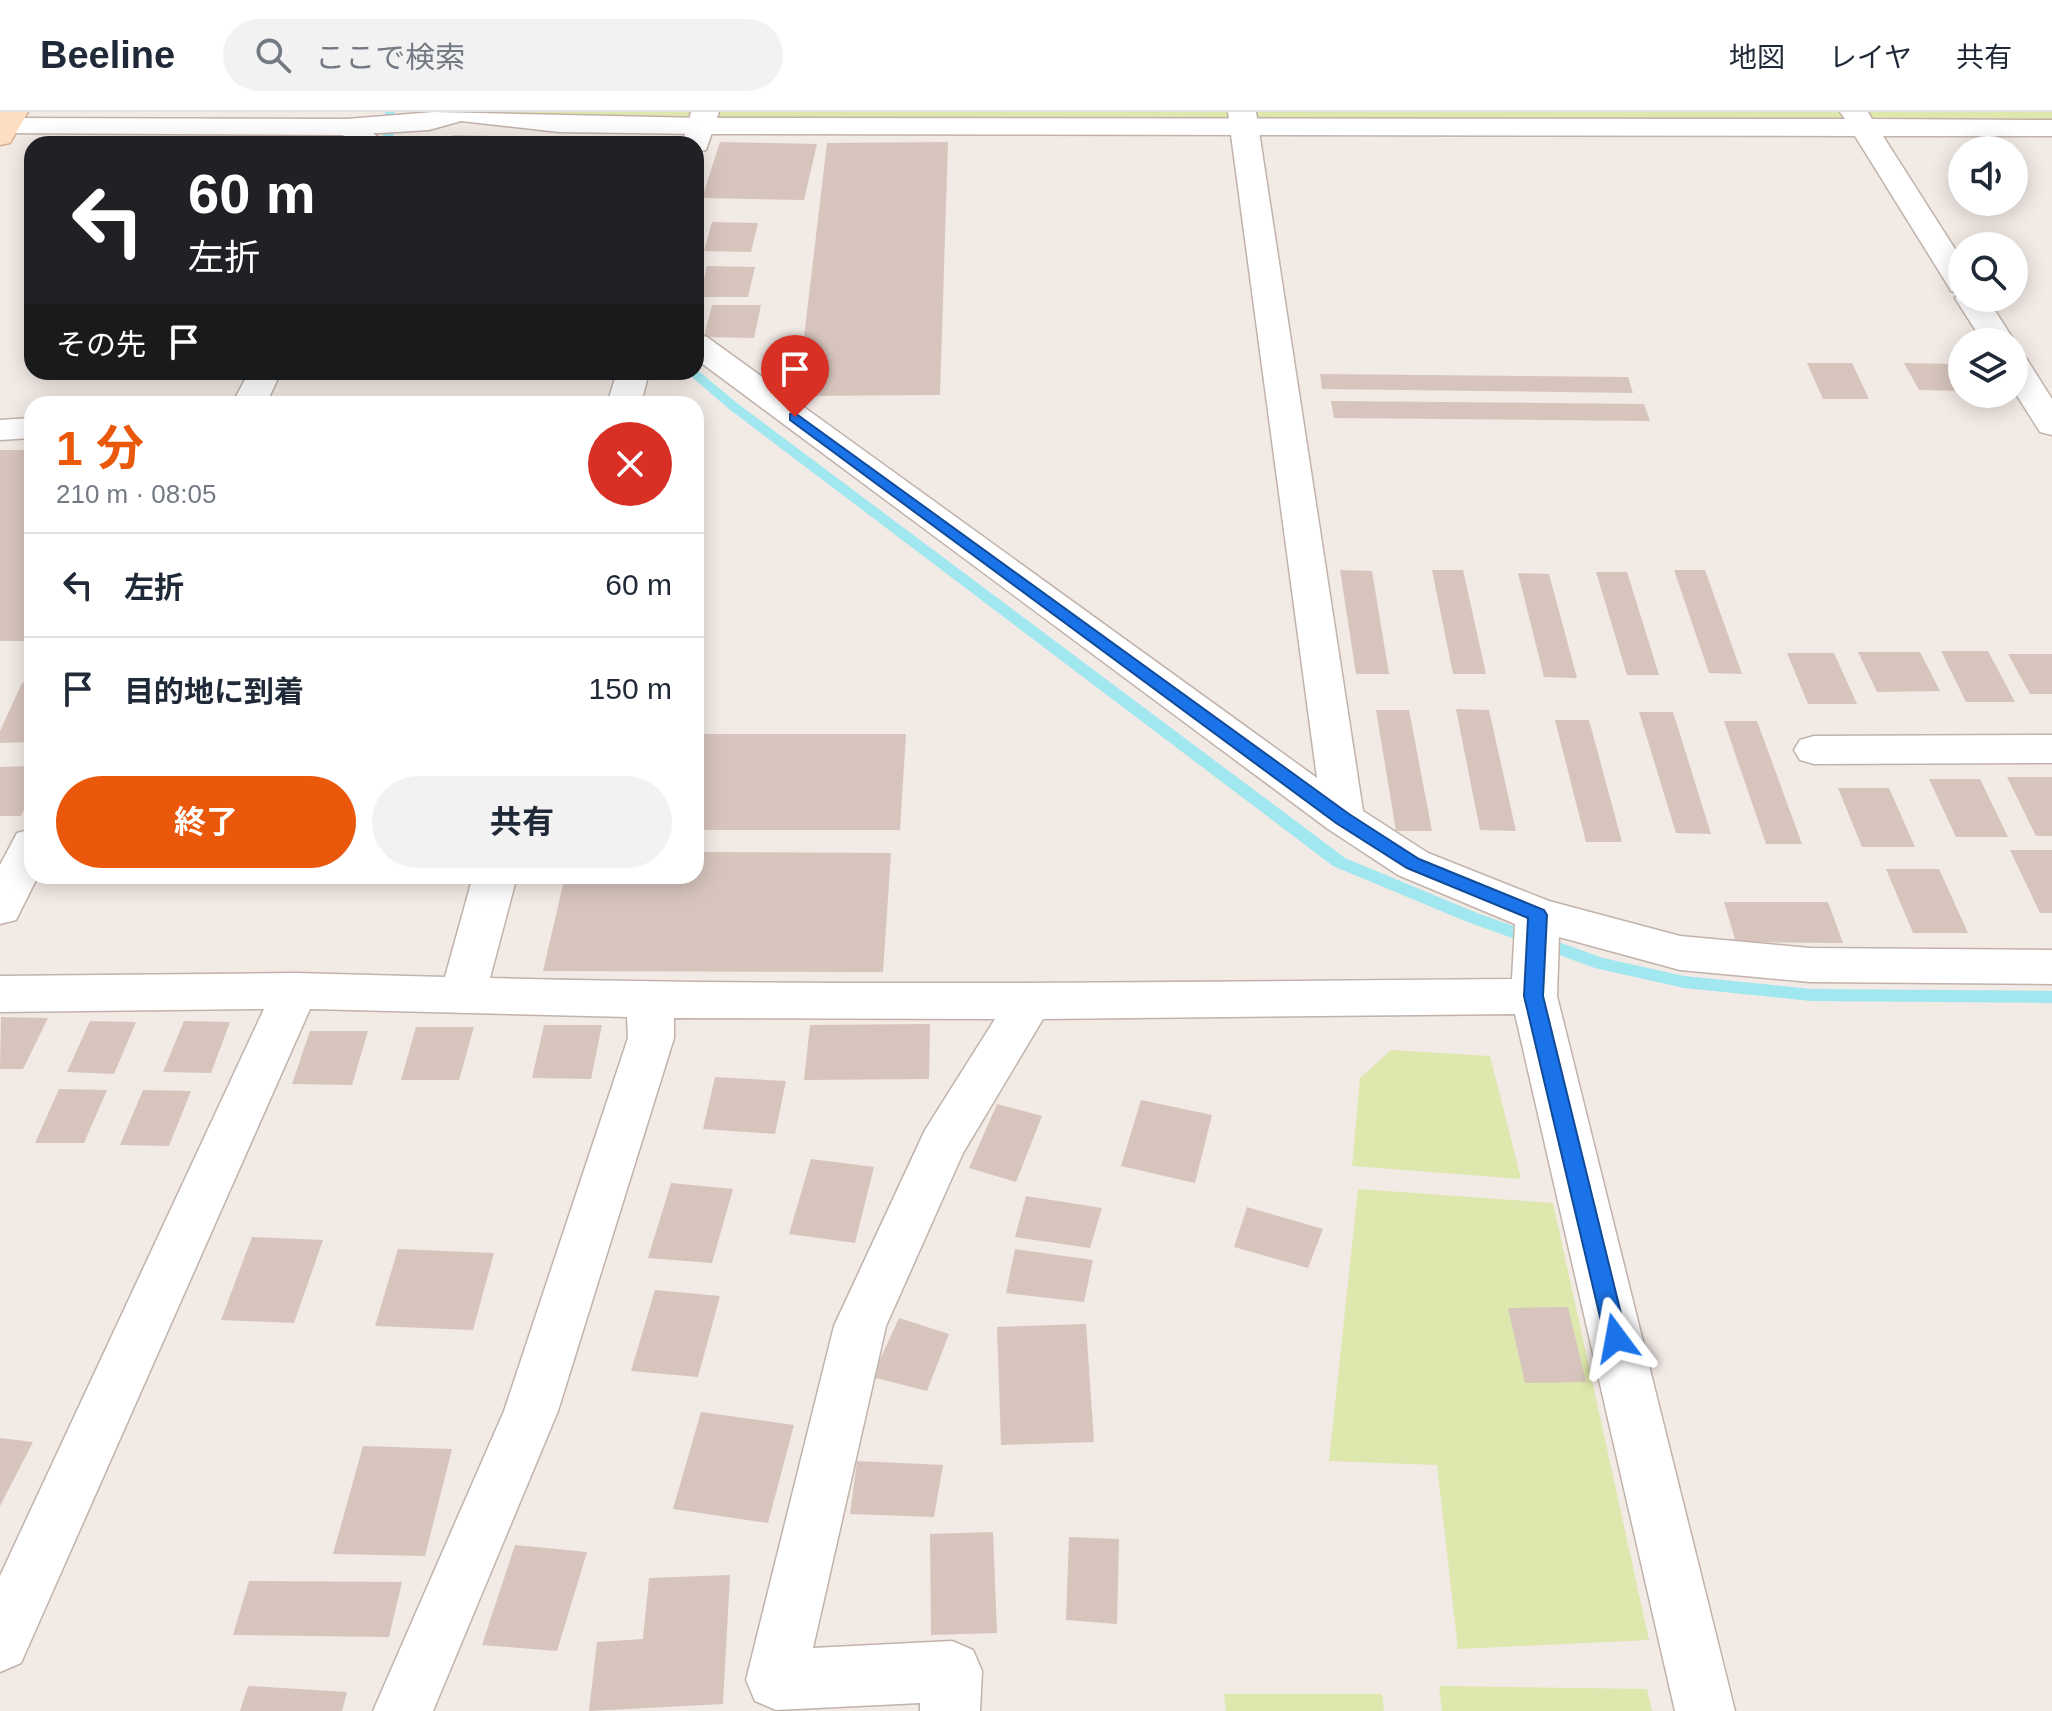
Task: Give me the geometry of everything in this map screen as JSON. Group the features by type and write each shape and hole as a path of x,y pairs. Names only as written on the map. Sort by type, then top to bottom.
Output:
{"street":[{"path":"7,125 347,127 429,122 458,113 559,124 701,127 1243,120 1858,120 2052,128"},
{"path":"1243,120 1343,818"},
{"path":"1858,120 1948,262"},
{"path":"347,127 361,136"},
{"path":"704,350 1343,818 1413,864 1538,915 1680,953 1810,965 2052,967"},
{"path":"2028,387 2052,425"},
{"path":"0,430 24,428"},
{"path":"1814,750 2052,749"},
{"path":"0,908 24,860"},
{"path":"463,994 493,884"},
{"path":"1538,915 1534,996 1705,1711"},
{"path":"0,994 295,991 650,1000 1030,1001 1534,996"},
{"path":"0,1642 295,991"},
{"path":"403,1711 531,1411 651,1038 650,1000"},
{"path":"950,1711 952,1671 776,1680 860,1326 942,1144 1030,1001"}],"green space":[{"path":"456,112 2052,112 2052,128 573,124"},
{"path":"1391,1050 1490,1056 1521,1179 1352,1166 1360,1078"},
{"path":"1358,1189 1553,1203 1649,1640 1458,1649 1437,1465 1329,1461"},
{"path":"1439,1686 1647,1689 1652,1711 1442,1711"},
{"path":"1224,1694 1382,1694 1384,1711 1226,1711"}],"building":[{"path":"720,142 817,144 804,200 704,198"},
{"path":"948,142 940,395 797,396 827,143"},
{"path":"712,222 758,223 751,252 704,251"},
{"path":"707,266 755,267 748,297 704,297"},
{"path":"712,305 761,305 754,338 704,337"},
{"path":"1807,363 1852,363 1869,399 1823,399"},
{"path":"1904,363 1948,364 1948,391 1919,390"},
{"path":"1320,374 1628,377 1633,393 1322,389"},
{"path":"1331,401 1644,404 1650,421 1334,418"},
{"path":"0,450 24,450 24,641 0,641"},
{"path":"1340,570 1372,571 1389,674 1356,674"},
{"path":"1432,570 1463,570 1486,674 1453,674"},
{"path":"1674,570 1705,570 1742,674 1709,673"},
{"path":"1596,572 1627,572 1659,675 1627,675"},
{"path":"1518,573 1549,574 1577,678 1544,677"},
{"path":"1941,651 1988,651 2015,702 1966,702"},
{"path":"1858,652 1920,652 1940,691 1877,692"},
{"path":"1787,653 1834,653 1857,704 1808,704"},
{"path":"2008,654 2052,654 2052,694 2030,694"},
{"path":"22,683 24,742 0,743 0,731"},
{"path":"1456,709 1489,710 1516,831 1480,830"},
{"path":"1376,710 1409,710 1432,831 1396,831"},
{"path":"1639,712 1673,712 1711,834 1676,833"},
{"path":"1555,720 1589,720 1622,842 1586,842"},
{"path":"1724,721 1757,721 1802,844 1766,844"},
{"path":"704,734 906,734 900,830 704,830"},
{"path":"24,766 24,810 21,816 0,816 0,767"},
{"path":"2007,777 2052,777 2052,836 2036,836"},
{"path":"1929,779 1980,779 2008,837 1956,837"},
{"path":"1838,788 1889,788 1915,847 1862,847"},
{"path":"2010,850 2052,850 2052,913 2040,913"},
{"path":"704,852 891,853 883,972 543,971 563,884 704,884"},
{"path":"1886,869 1939,869 1968,933 1913,933"},
{"path":"1724,902 1828,902 1843,943 1736,942"},
{"path":"1,1017 48,1018 23,1069 0,1069"},
{"path":"90,1021 136,1022 114,1074 67,1072"},
{"path":"184,1021 230,1022 211,1073 163,1072"},
{"path":"930,1024 929,1079 804,1080 810,1025"},
{"path":"544,1025 602,1025 591,1079 532,1078"},
{"path":"416,1027 474,1027 459,1080 401,1080"},
{"path":"310,1031 368,1031 352,1085 292,1084"},
{"path":"715,1077 786,1081 775,1134 703,1129"},
{"path":"59,1089 107,1090 84,1143 35,1143"},
{"path":"143,1090 191,1091 169,1146 120,1145"},
{"path":"1141,1100 1212,1115 1195,1183 1121,1166"},
{"path":"997,1104 1042,1116 1016,1182 969,1168"},
{"path":"811,1159 874,1167 855,1243 789,1234"},
{"path":"671,1183 733,1189 712,1263 648,1258"},
{"path":"1026,1196 1102,1208 1090,1248 1015,1237"},
{"path":"1247,1207 1323,1229 1308,1268 1234,1247"},
{"path":"252,1237 323,1240 294,1323 221,1320"},
{"path":"398,1249 494,1253 473,1330 375,1326"},
{"path":"1015,1249 1093,1260 1084,1302 1006,1293"},
{"path":"655,1290 720,1296 698,1377 631,1371"},
{"path":"1568,1307 1586,1382 1525,1383 1508,1308"},
{"path":"899,1318 949,1334 927,1391 872,1377"},
{"path":"1086,1324 1094,1442 1001,1445 997,1327"},
{"path":"701,1412 794,1425 768,1523 673,1509"},
{"path":"0,1438 33,1442 0,1506"},
{"path":"363,1446 452,1449 425,1556 333,1554"},
{"path":"857,1461 943,1465 934,1517 850,1514"},
{"path":"993,1532 997,1633 931,1635 930,1534"},
{"path":"1069,1537 1119,1539 1117,1624 1066,1620"},
{"path":"515,1545 587,1552 557,1651 482,1645"},
{"path":"730,1575 723,1704 589,1711 597,1642 643,1639 649,1578"},
{"path":"249,1581 402,1582 389,1637 233,1635"},
{"path":"248,1686 347,1692 342,1711 240,1711"}],"waterway":[{"path":"388,136 390,112"},
{"path":"702,380 1339,862 1471,917 1601,964 1684,982 1811,995 2052,997"}],"route":[{"path":"795,417 1343,818 1413,864 1538,915 1534,996 1616,1338"}]}
